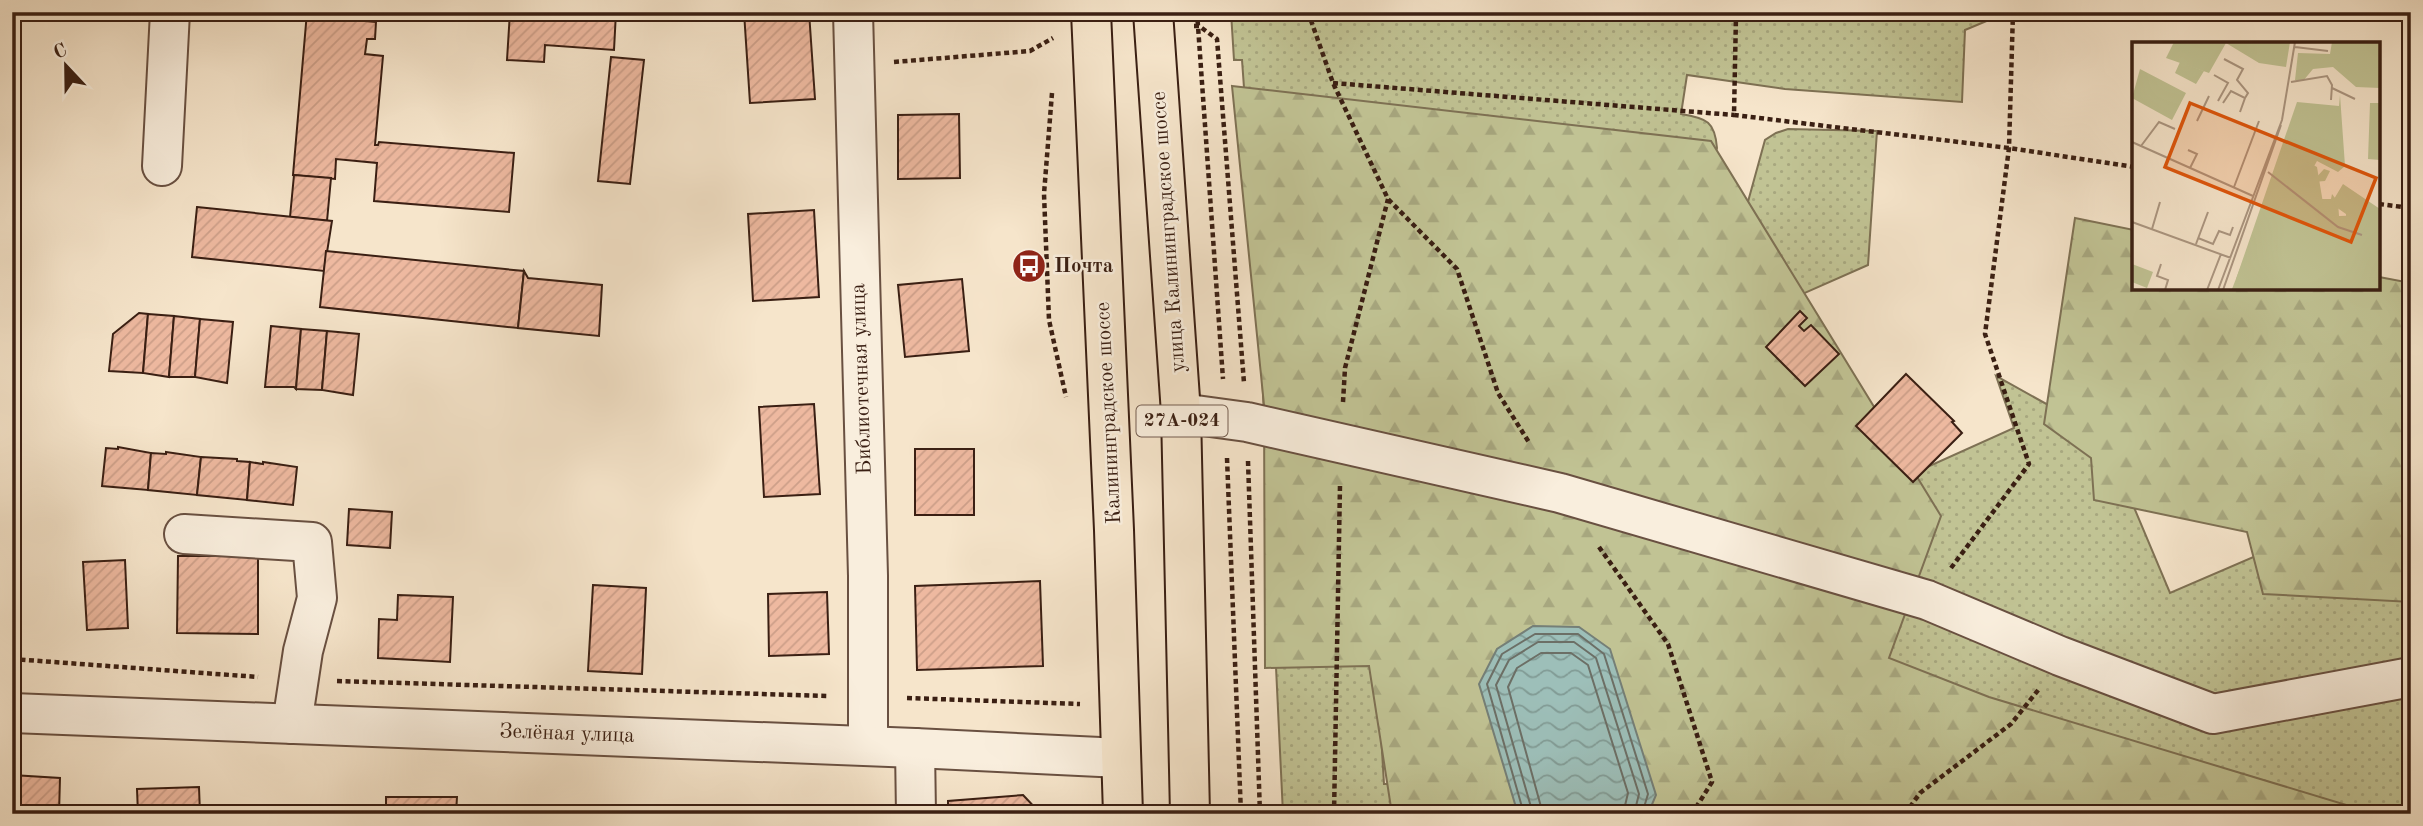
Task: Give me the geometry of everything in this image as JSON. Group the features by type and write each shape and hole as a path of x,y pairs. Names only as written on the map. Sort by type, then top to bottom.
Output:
{"main road":[{"name":"Калининградское шоссе","path":"1091,12 1123,814"},
{"name":"улица Калининградское шоссе","path":"1152,18 1181,413 1190,814"}],"street":[{"path":"162,166 170,12"},
{"name":"Библиотечная улица","path":"853,12 868,576 868,746"},
{"path":"1181,413 1247,422 1560,493 1927,600 2060,656 2213,714 2411,677"},
{"path":"184,534 312,542 317,598 303,651 292,724"},
{"name":"Зелёная улица","path":"12,713 1121,758"},
{"path":"915,748 916,814"}],"path":[{"path":"1197,12 1199,26 1217,39"},
{"path":"1308,12 1333,83 1388,199 1457,269 1498,393 1560,493"},
{"path":"1717,12 1736,15 1734,115"},
{"path":"1927,600 2028,464 1985,334 2009,148 2013,12"},
{"path":"854,65 1030,51 1056,36 1055,49"},
{"path":"1333,83 1734,115 2009,148 2132,167"},
{"path":"1052,89 1044,194 1049,320 1068,408"},
{"path":"1335,814 1340,442 1345,368 1388,199"},
{"path":"2381,204 2411,208"},
{"path":"1599,547 1668,644 1712,782 1692,814"},
{"path":"1905,814 1920,793 2011,724 2060,656"},
{"path":"12,659 299,680 836,696"},
{"path":"905,698 1085,704 1080,756"}],"green space":[{"path":"1231,12 2008,12 1965,30 1962,102 1785,89 1687,75 1681,114 1697,117 1708,123 1714,132 1717,148 1681,277 1673,474 1765,140 1788,129 1877,131 1868,265 1723,329 1874,491 2014,428 1996,376 2104,436 2170,593 2411,489 2411,814 1283,814 1257,268 1242,60 1234,60","holes":["1365,469 1493,784 1384,784"]},
{"path":"1232,86 1711,141 1941,516 1889,658 1989,697 2376,814 1392,814 1369,666 1265,668 1264,405"},
{"path":"2075,218 2132,230 2132,290 2381,290 2381,277 2411,283 2411,602 2263,594 2247,532 2094,500 2091,458 2044,424"}],"water":[{"path":"1533,626 1579,627 1610,649 1656,795 1648,814 1518,814 1479,684 1497,649"}],"building":[{"path":"236,12 277,12 277,17"},
{"path":"307,12 367,12 366,21 376,22 375,39 367,39 365,54 383,56 375,145 379,142 514,153 509,212 374,201 377,163 336,159 335,179 293,175"},
{"path":"510,12 616,12 614,50 545,45 544,62 507,60"},
{"path":"744,12 809,12 815,99 750,103"},
{"path":"611,57 644,60 630,184 598,181"},
{"path":"959,114 960,178 898,179 898,115"},
{"path":"294,175 331,178 327,221 290,217"},
{"path":"197,207 332,221 324,271 192,257"},
{"path":"814,210 819,297 753,301 748,214"},
{"path":"326,251 524,271 518,328 320,307"},
{"path":"524,271 528,278 602,285 599,336 518,328"},
{"path":"962,279 969,351 905,357 898,285"},
{"path":"1800,311 1807,318 1799,326 1804,331 1811,325 1839,354 1805,386 1766,347"},
{"path":"139,313 148,314 143,373 109,371 113,334"},
{"path":"148,314 174,316 169,377 143,373"},
{"path":"174,316 200,319 195,377 169,377"},
{"path":"200,319 233,322 227,383 195,377"},
{"path":"271,326 301,329 296,389 265,387"},
{"path":"301,329 327,331 322,390 296,389"},
{"path":"327,331 359,334 353,395 322,390"},
{"path":"1906,374 1954,421 1952,422 1962,433 1913,482 1856,426"},
{"path":"814,404 820,494 764,497 759,407"},
{"path":"118,447 151,453 148,490 102,486 106,448"},
{"path":"915,449 974,449 974,515 915,515"},
{"path":"166,452 201,457 197,495 148,490 151,453"},
{"path":"201,457 250,462 247,500 197,495"},
{"path":"250,462 297,467 293,505 247,500"},
{"path":"349,509 392,512 390,548 347,545"},
{"path":"178,556 258,556 258,634 177,633"},
{"path":"125,560 128,628 87,630 83,562"},
{"path":"1040,581 1043,666 917,670 915,586"},
{"path":"593,585 646,588 642,674 588,671"},
{"path":"827,592 829,654 769,656 768,594"},
{"path":"398,595 453,597 450,662 378,658 379,619 397,620"},
{"path":"12,775 60,778 59,814 12,814"},
{"path":"199,787 200,814 138,814 137,789"},
{"path":"1023,795 1041,814 948,814 948,801"},
{"path":"386,797 457,797 456,814 386,814"}],"place":[{"name":"Почта","path":"1029,266"}]}
